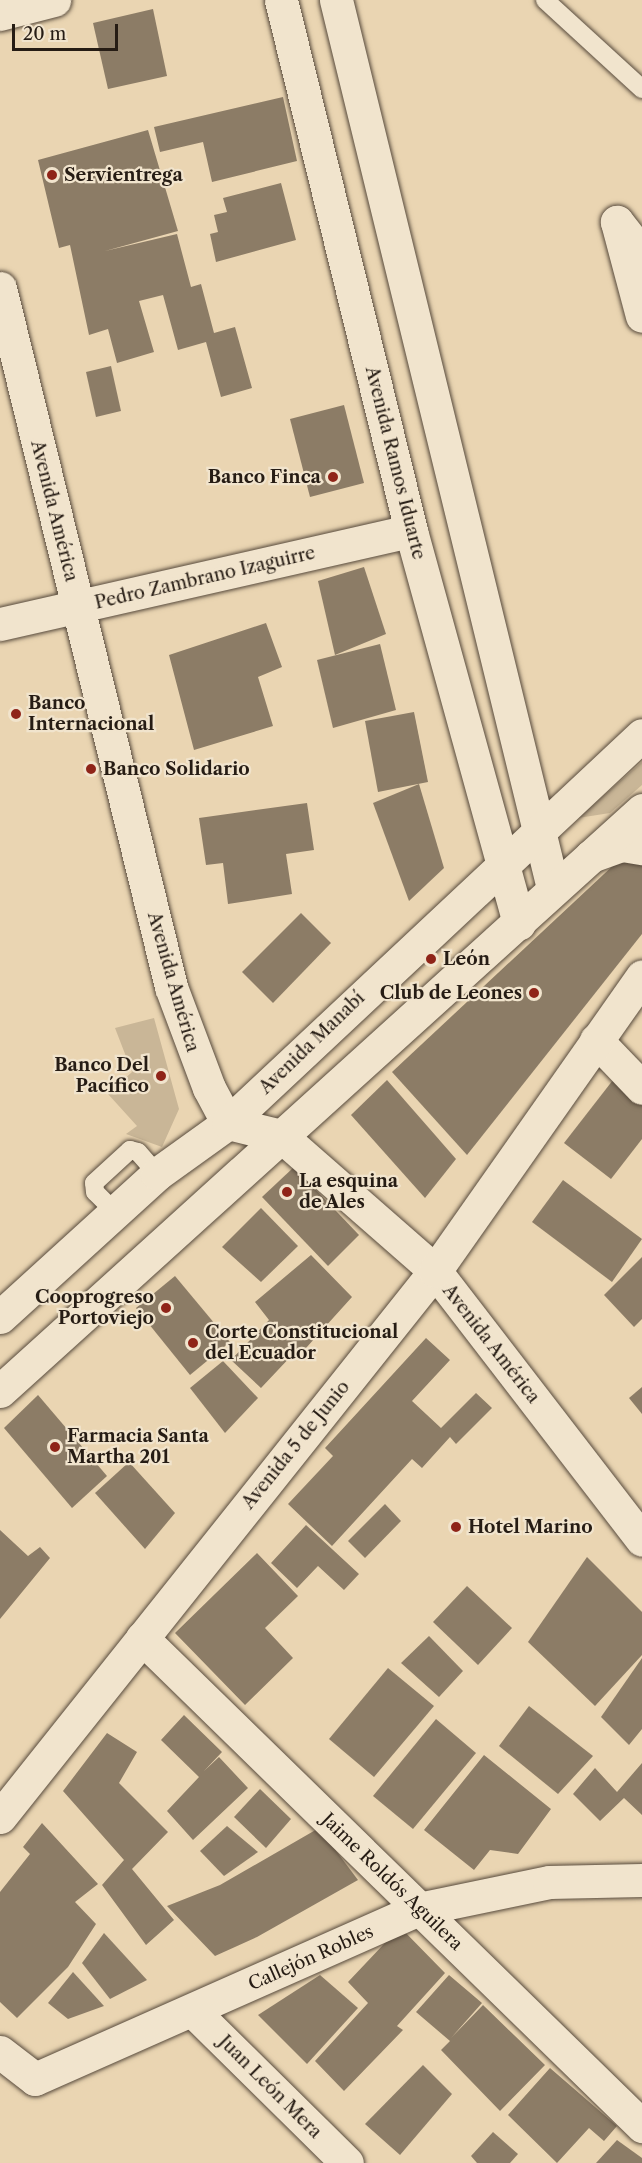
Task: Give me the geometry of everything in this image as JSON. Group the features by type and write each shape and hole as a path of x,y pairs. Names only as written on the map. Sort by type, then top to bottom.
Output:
{"street":[{"path":"0,14 54,0"},
{"name":"Avenida Ramos Iduarte","path":"281,0 411,531 519,923"},
{"path":"336,0 553,888"},
{"path":"642,254 616,222 642,316"},
{"name":"Avenida América","path":"0,288 171,987 194,1054 228,1123 281,1136 435,1271 642,1540"},
{"name":"Pedro Zambrano Izaguirre","path":"0,624 411,531"},
{"name":"Avenida Manabí","path":"0,1317 157,1174 228,1123 539,828 642,735"},
{"path":"0,1391 519,923 586,858 642,810"},
{"path":"586,858 615,846 642,848"},
{"name":"Avenida 5 de Junio","path":"0,1816 435,1271 642,977"},
{"path":"596,1040 642,1088"},
{"name":"Jaime Roldós Aguilera","path":"142,1638 642,2126"},
{"name":"Callejón Robles","path":"0,2052 35,2079 194,2011 419,1909 549,1882 642,1880"},
{"name":"Juan León Mera","path":"194,2011 347,2163"}],"lane":[{"path":"545,0 642,89"}],"shaded area":[{"path":"642,762 642,785 610,813 578,818"},
{"path":"154,1018 179,1109 162,1147 126,1134 137,1126 108,1094 132,1072 115,1028"}],"building":[{"path":"153,9 167,76 108,89 93,23"},
{"path":"283,97 297,161 212,182 203,142 160,152 154,127"},
{"path":"148,130 178,231 105,251 177,234 191,287 201,284 214,333 235,327 252,388 221,397 206,342 178,350 163,295 139,301 154,352 117,363 108,329 89,335 70,245 59,248 38,160"},
{"path":"281,183 296,240 216,262 210,234 218,232 214,215 227,212 223,198"},
{"path":"111,366 121,411 96,417 86,372"},
{"path":"344,405 364,483 310,497 290,419"},
{"path":"364,567 386,634 335,655 318,581"},
{"path":"266,623 282,667 258,677 273,726 194,750 169,655"},
{"path":"380,644 396,710 333,728 317,660"},
{"path":"414,712 428,782 378,792 365,721"},
{"path":"419,784 444,868 409,901 373,803"},
{"path":"307,803 314,850 286,854 292,894 228,904 223,863 206,865 199,818"},
{"name":"Club de Leones","path":"619,860 642,860 642,934 467,1155 392,1072"},
{"path":"301,913 331,943 273,1003 242,972"},
{"path":"387,1080 456,1159 425,1198 351,1115"},
{"path":"613,1080 642,1103 642,1139 611,1179 564,1143"},
{"path":"294,1167 359,1235 328,1266 262,1197"},
{"path":"563,1180 642,1239 612,1282 532,1222"},
{"path":"261,1208 298,1246 261,1282 222,1247"},
{"path":"311,1255 352,1297 297,1358 294,1353 261,1388 231,1360 269,1320 255,1302"},
{"path":"642,1257 642,1319 634,1327 604,1295"},
{"path":"175,1276 230,1342 190,1375 136,1308"},
{"path":"426,1338 450,1360 412,1401 441,1428 476,1393 492,1408 456,1444 450,1437 422,1468 412,1459 332,1546 288,1504 333,1456 325,1448"},
{"path":"223,1361 258,1398 225,1433 190,1388"},
{"path":"642,1387 642,1414 629,1398"},
{"path":"38,1395 107,1476 72,1508 4,1428"},
{"path":"129,1462 175,1513 145,1549 95,1493"},
{"path":"385,1504 401,1521 365,1558 348,1541"},
{"path":"306,1525 359,1574 344,1590 318,1566 297,1588 271,1563"},
{"path":"0,1530 28,1556 40,1547 50,1558 0,1619"},
{"path":"257,1553 298,1596 265,1628 293,1658 245,1705 175,1633"},
{"path":"587,1557 642,1612 642,1655 595,1706 528,1642"},
{"path":"467,1586 512,1628 478,1665 433,1622"},
{"path":"429,1636 463,1671 439,1697 401,1663"},
{"path":"642,1658 642,1729 629,1745 601,1717"},
{"path":"388,1668 434,1706 374,1777 329,1739"},
{"path":"529,1706 593,1756 558,1794 499,1746"},
{"path":"184,1715 222,1752 204,1771 219,1757 248,1788 193,1840 167,1811 199,1777 161,1740"},
{"path":"436,1719 476,1753 413,1829 373,1796"},
{"path":"107,1733 137,1752 119,1783 168,1832 132,1869 174,1920 146,1945 102,1885 124,1860 63,1791"},
{"path":"484,1755 551,1809 518,1854 490,1850 474,1870 424,1830"},
{"path":"642,1763 642,1815 624,1798 600,1821 573,1794 595,1768 617,1792"},
{"path":"260,1789 291,1819 266,1848 234,1817"},
{"path":"42,1823 98,1884 75,1902 96,1924 68,1967 17,2018 0,2002 0,1892 30,1854 23,1847"},
{"path":"227,1826 258,1852 224,1876 200,1851"},
{"path":"319,1828 358,1880 257,1937 215,1956 167,1906 220,1885"},
{"path":"400,1927 445,1973 397,2026 403,2030 344,2091 315,2061 368,2003 348,1982"},
{"path":"104,1933 147,1980 110,1999 82,1963"},
{"path":"73,1972 104,2006 68,2019 48,2003"},
{"path":"320,1975 358,2008 307,2064 258,2015"},
{"path":"449,1975 482,2003 451,2038 483,2005 545,2065 500,2111 441,2050 450,2041 416,2012"},
{"path":"423,2065 452,2094 400,2155 365,2124"},
{"path":"550,2068 617,2126 604,2141 589,2128 557,2163 508,2115"},
{"path":"493,2132 518,2154 510,2163 477,2163 471,2156"},
{"path":"617,2140 642,2158 642,2163 596,2163"}],"place":[{"name":"Servientrega","path":"52,175"},
{"name":"Banco Finca","path":"333,477"},
{"name":"Banco Internacional","path":"16,714"},
{"name":"Banco Solidario","path":"91,769"},
{"name":"León","path":"431,959"},
{"name":"Club de Leones","path":"534,993"},
{"name":"Banco Del Pacífico","path":"161,1076"},
{"name":"La esquina de Ales","path":"287,1192"},
{"name":"Cooprogreso Portoviejo","path":"166,1308"},
{"name":"Corte Constitucional del Ecuador","path":"193,1343"},
{"name":"Farmacia Santa Martha 201","path":"55,1447"},
{"name":"Hotel Marino","path":"456,1527"}]}
